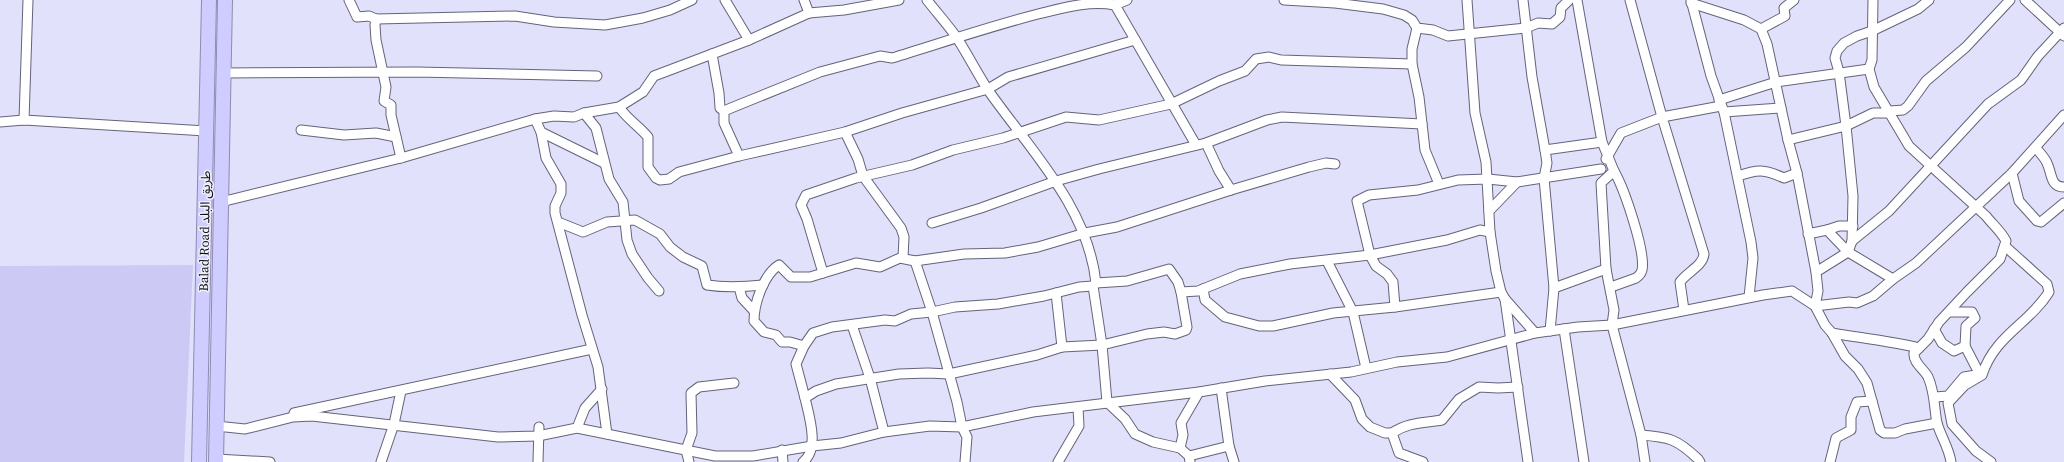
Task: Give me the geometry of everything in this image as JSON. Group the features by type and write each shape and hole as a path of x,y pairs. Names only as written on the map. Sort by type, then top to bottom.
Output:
{"highway":[{"name":"Balad Road طريق البلد","path":"199,462 209,0"},
{"name":"Balad Road طريق البلد","path":"216,460 225,0"}],"street":[{"path":"24,120 28,0"},
{"path":"349,0 357,17 369,16 376,19 515,16 554,22 605,24 642,18 670,10 692,0"},
{"path":"725,0 749,40"},
{"path":"804,0 809,13"},
{"path":"221,202 401,158 535,119 554,116 574,117 584,113 619,107 643,92 654,76 749,40 809,13 844,10 899,0"},
{"path":"927,0 956,38 988,89 1056,181 1085,234 1094,266 1107,402 1125,419 1135,434 1153,442 1180,448 1189,459 1229,446"},
{"path":"724,111 820,72 880,56 892,58 988,27 1084,2 1103,1 1115,5 1127,0"},
{"path":"1284,0 1335,1 1404,15 1412,20 1417,28 1412,48 1412,64 1419,97 1425,150 1439,184"},
{"path":"1467,0 1470,33 1470,61 1475,113 1481,136 1488,179 1488,211 1490,232 1503,295 1518,387 1528,462"},
{"path":"1523,0 1532,78 1547,163 1544,178 1554,288 1550,331"},
{"path":"1417,28 1433,30 1448,36 1526,28 1538,23 1552,24 1560,17 1561,8 1569,0"},
{"path":"1577,0 1602,142 1607,157 1625,192 1639,245 1642,268 1636,278 1610,287"},
{"path":"1630,0 1662,117 1704,254 1702,262 1688,272 1680,282 1684,310"},
{"path":"1761,29 1785,16 1784,8 1794,0"},
{"path":"1873,0 1872,60 1868,69 1874,87 1891,113 1909,146 1976,207 2002,233 2006,241 2006,247 2000,260 1975,283 1949,312 1919,348 1914,357 1927,376 1935,397 1937,424 1951,462"},
{"path":"1816,272 1848,252 1852,241 1853,196 1839,72 1835,58 1837,51 1844,43 1856,36 1872,31 1918,9 1929,0"},
{"path":"1788,140 1846,126 1873,113 1891,113 1890,111 1904,110 1926,81 1966,47 2010,0"},
{"path":"1852,241 1889,211 1988,104 2021,80 2038,56 2063,32 2025,0"},
{"path":"1691,1 1744,20 1761,29 1776,82 1788,140 1797,173 1816,272 1818,291 1815,306"},
{"path":"1691,1 1711,76 1721,106 1738,176 1753,258 1749,297"},
{"path":"1115,5 1196,145"},
{"path":"376,19 376,40 386,87 384,102 391,105 391,115 401,158"},
{"path":"619,107 625,115 648,137 648,167 656,178 660,180 669,179 679,172 738,156 845,132 902,112 988,89 1008,78 1135,40"},
{"path":"712,54 720,108 724,111 724,123 738,156"},
{"path":"823,273 807,219 801,205 806,195 863,176 912,165 953,150 1002,138 1066,117 1099,120 1171,104 1219,81 1245,71 1256,59 1269,57 1281,60 1412,64"},
{"path":"1721,106 1776,82 1868,69"},
{"path":"224,73 384,73 527,76 558,74 597,76"},
{"path":"1645,462 1641,435 1612,325 1614,310 1606,269 1601,169 1621,133 1662,117 1721,106 1782,108"},
{"path":"584,113 596,128 609,179 623,202 627,240 632,254 648,278 659,291"},
{"path":"1815,306 1864,301 1873,296 1892,279 1916,263 2012,173 2064,115"},
{"path":"932,223 981,208 1056,181 1206,143 1267,120 1282,116 1422,124"},
{"path":"535,119 541,132 546,158 561,184 561,193 554,210 558,222 560,239 598,367 607,434"},
{"path":"0,122 24,120 206,131"},
{"path":"302,130 344,135 376,133 396,137"},
{"path":"541,132 604,163"},
{"path":"845,132 858,159 863,176 902,228 904,237 904,258"},
{"path":"1545,150 1602,142"},
{"path":"1206,143 1219,171 1231,190"},
{"path":"2036,148 2047,163 2053,182 2058,186 2064,187"},
{"path":"804,346 790,342 782,342 776,335 764,332 754,321 754,311 763,285 775,267 779,265 791,277 810,277 856,263 880,266 904,258 915,261 964,254 974,255 1021,251 1117,227 1231,190 1309,167 1326,163 1335,164"},
{"path":"1396,307 1393,282 1387,274 1376,266 1370,255 1357,201 1369,195 1418,190 1458,180 1488,179 1517,182 1601,169"},
{"path":"1738,176 1753,171 1767,170 1784,178 1797,173"},
{"path":"1601,183 1614,171"},
{"path":"2012,173 2019,201 2037,222 2041,222 2064,203"},
{"path":"1488,211 1517,182"},
{"path":"558,222 583,232 607,222 624,219 634,220 660,234 670,247 683,257 702,266 707,285 739,287 763,285"},
{"path":"1808,234 1839,226 1853,226"},
{"path":"1181,292 1203,289 1246,273 1290,264 1370,255 1447,240 1480,230 1490,232"},
{"path":"1827,230 1848,252 1892,279"},
{"path":"1990,462 1976,451 1952,424 1948,403 1965,385 1982,375 1987,359 1999,344 2043,302 2049,292 2047,284 2006,247"},
{"path":"915,261 932,312 957,402 962,427 967,437 965,462"},
{"path":"1327,261 1353,312 1366,368"},
{"path":"803,462 812,446 805,398 796,364 804,346 813,333 832,327 884,320 895,321 911,314 932,312 962,306 998,304 1095,284 1128,281 1169,269 1178,282 1181,292 1186,330 1175,334 1164,332 1147,334 1102,345 1062,347 1037,355 949,374 928,372 870,378 836,384 816,391 805,398"},
{"path":"1554,288 1606,269"},
{"path":"739,287 742,298 754,311"},
{"path":"1203,289 1205,300 1225,317 1259,326 1273,326 1334,313 1503,295"},
{"path":"216,426 245,429 293,417 312,416 343,418 380,424 394,424 498,437 539,431 578,428 686,450 715,459 751,459 782,450 841,443 884,432 930,426 962,427 1033,412 1078,408 1107,402 1199,392 1265,381 1351,372 1366,368 1447,356 1535,333 1612,325 1749,297 1792,291 1815,306 1825,325 1832,333 1845,356 1858,369 1867,382 1880,430 1884,433 1895,433 1905,429 1937,424"},
{"path":"1056,293 1062,347"},
{"path":"1503,295 1535,333"},
{"path":"1935,397 1948,396 1964,377 1978,374 1978,369 1966,346 1966,326 1975,318 1972,312 1949,312"},
{"path":"852,325 870,378 884,432"},
{"path":"1564,329 1584,462"},
{"path":"1934,329 1942,343 1954,351 1966,346"},
{"path":"1832,333 1870,340 1890,341 1919,348"},
{"path":"273,421 280,416 592,349"},
{"path":"1330,374 1355,400 1362,419 1370,427 1385,433 1392,433 1402,426 1413,423 1442,420 1459,399 1479,387 1518,387"},
{"path":"689,462 686,450 692,433 691,393 694,389 712,384 734,383"},
{"path":"1221,388 1229,446 1234,462"},
{"path":"578,428 585,408 602,389"},
{"path":"381,462 394,424 401,391"},
{"path":"1180,448 1183,435 1181,423 1199,392"},
{"path":"1830,462 1836,438 1851,430 1852,417 1857,402 1872,401"},
{"path":"1058,462 1079,426 1078,408"},
{"path":"538,462 539,431"},
{"path":"1392,433 1399,453 1423,462"},
{"path":"1641,435 1666,437 1681,443 1700,462"},
{"path":"782,450 783,462"},
{"path":"216,460 270,462"}],"shaded area":[{"path":"193,265 184,462 0,462 0,266"}]}
